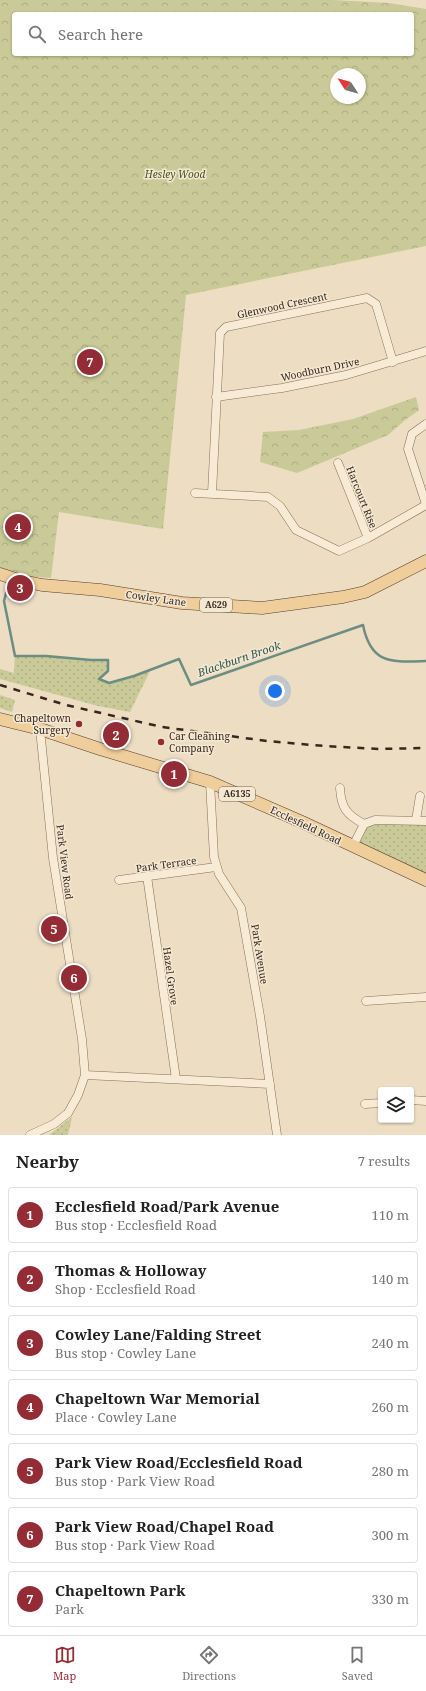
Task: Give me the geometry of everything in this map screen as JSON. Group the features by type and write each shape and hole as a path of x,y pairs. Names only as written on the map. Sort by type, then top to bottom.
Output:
{"main road":[{"name":"Cowley Lane","path":"0,574 18,580 42,585 100,590 182,602 262,608 343,597 365,592 426,561"},
{"name":"Ecclesfield Road","path":"0,719 40,729 100,749 210,782 426,880"}],"street":[{"name":"Glenwood Crescent","path":"212,494 220,333 226,327 368,298 376,304 393,362"},
{"name":"Woodburn Drive","path":"216,397 282,388 346,375 426,351"},
{"path":"195,493 268,498 280,506 296,530 339,551 368,538 426,504 408,449 412,434 426,424"},
{"name":"Harcourt Rise","path":"338,464 368,538"},
{"name":"Park View Road","path":"40,729 53,858 82,1039 85,1075"},
{"name":"Park Avenue","path":"210,782 214,857 219,874 242,908 277,1135"},
{"path":"340,788 340,800 348,814 364,824"},
{"path":"416,820 420,794"},
{"path":"353,846 364,824 375,820 426,821"},
{"name":"Park Terrace","path":"119,880 216,867"},
{"name":"Hazel Grove","path":"147,876 176,1079"},
{"path":"366,1001 426,997"},
{"path":"30,1135 54,1124 68,1113 78,1095 85,1075 270,1084"},
{"path":"414,1100 426,1101"},
{"path":"365,1104 378,1103"}],"green space":[{"name":"Hesley Wood","path":"0,0 333,0 389,3 426,9 426,246 186,295 163,529 59,512 51,578 21,576 0,568"},
{"path":"416,397 419,410 388,435 297,473 260,462 263,432 299,430 353,419"},
{"path":"15,656 46,656 108,660 108,671 99,679 109,683 151,669 130,712 98,706 0,679 0,669 14,673"},
{"path":"0,695 15,700 12,712 0,708"},
{"path":"376,823 426,824 426,879 356,846 366,827"},
{"path":"72,1117 68,1135 49,1135"}],"waterway":[{"name":"Blackburn Brook","path":"8,586 4,601 15,656 46,656 108,660 108,671 99,679 109,683 134,676 179,659 191,685 363,625 371,648 377,654 393,661 426,661"}],"railway":[{"path":"0,685 66,705 162,727 267,741 324,746 379,749 426,748"}],"place":[{"name":"Chapeltown Park","path":"90,362"},
{"name":"Chapeltown War Memorial","path":"18,527"},
{"name":"Cowley Lane/Falding Street","path":"20,588"},
{"name":"Chapeltown Surgery","path":"79,724"},
{"name":"Thomas & Holloway","path":"116,735"},
{"name":"Car Cleaning Company","path":"161,742"},
{"name":"Ecclesfield Road/Park Avenue","path":"174,774"},
{"name":"Park View Road/Ecclesfield Road","path":"54,929"},
{"name":"Park View Road/Chapel Road","path":"74,978"}]}
